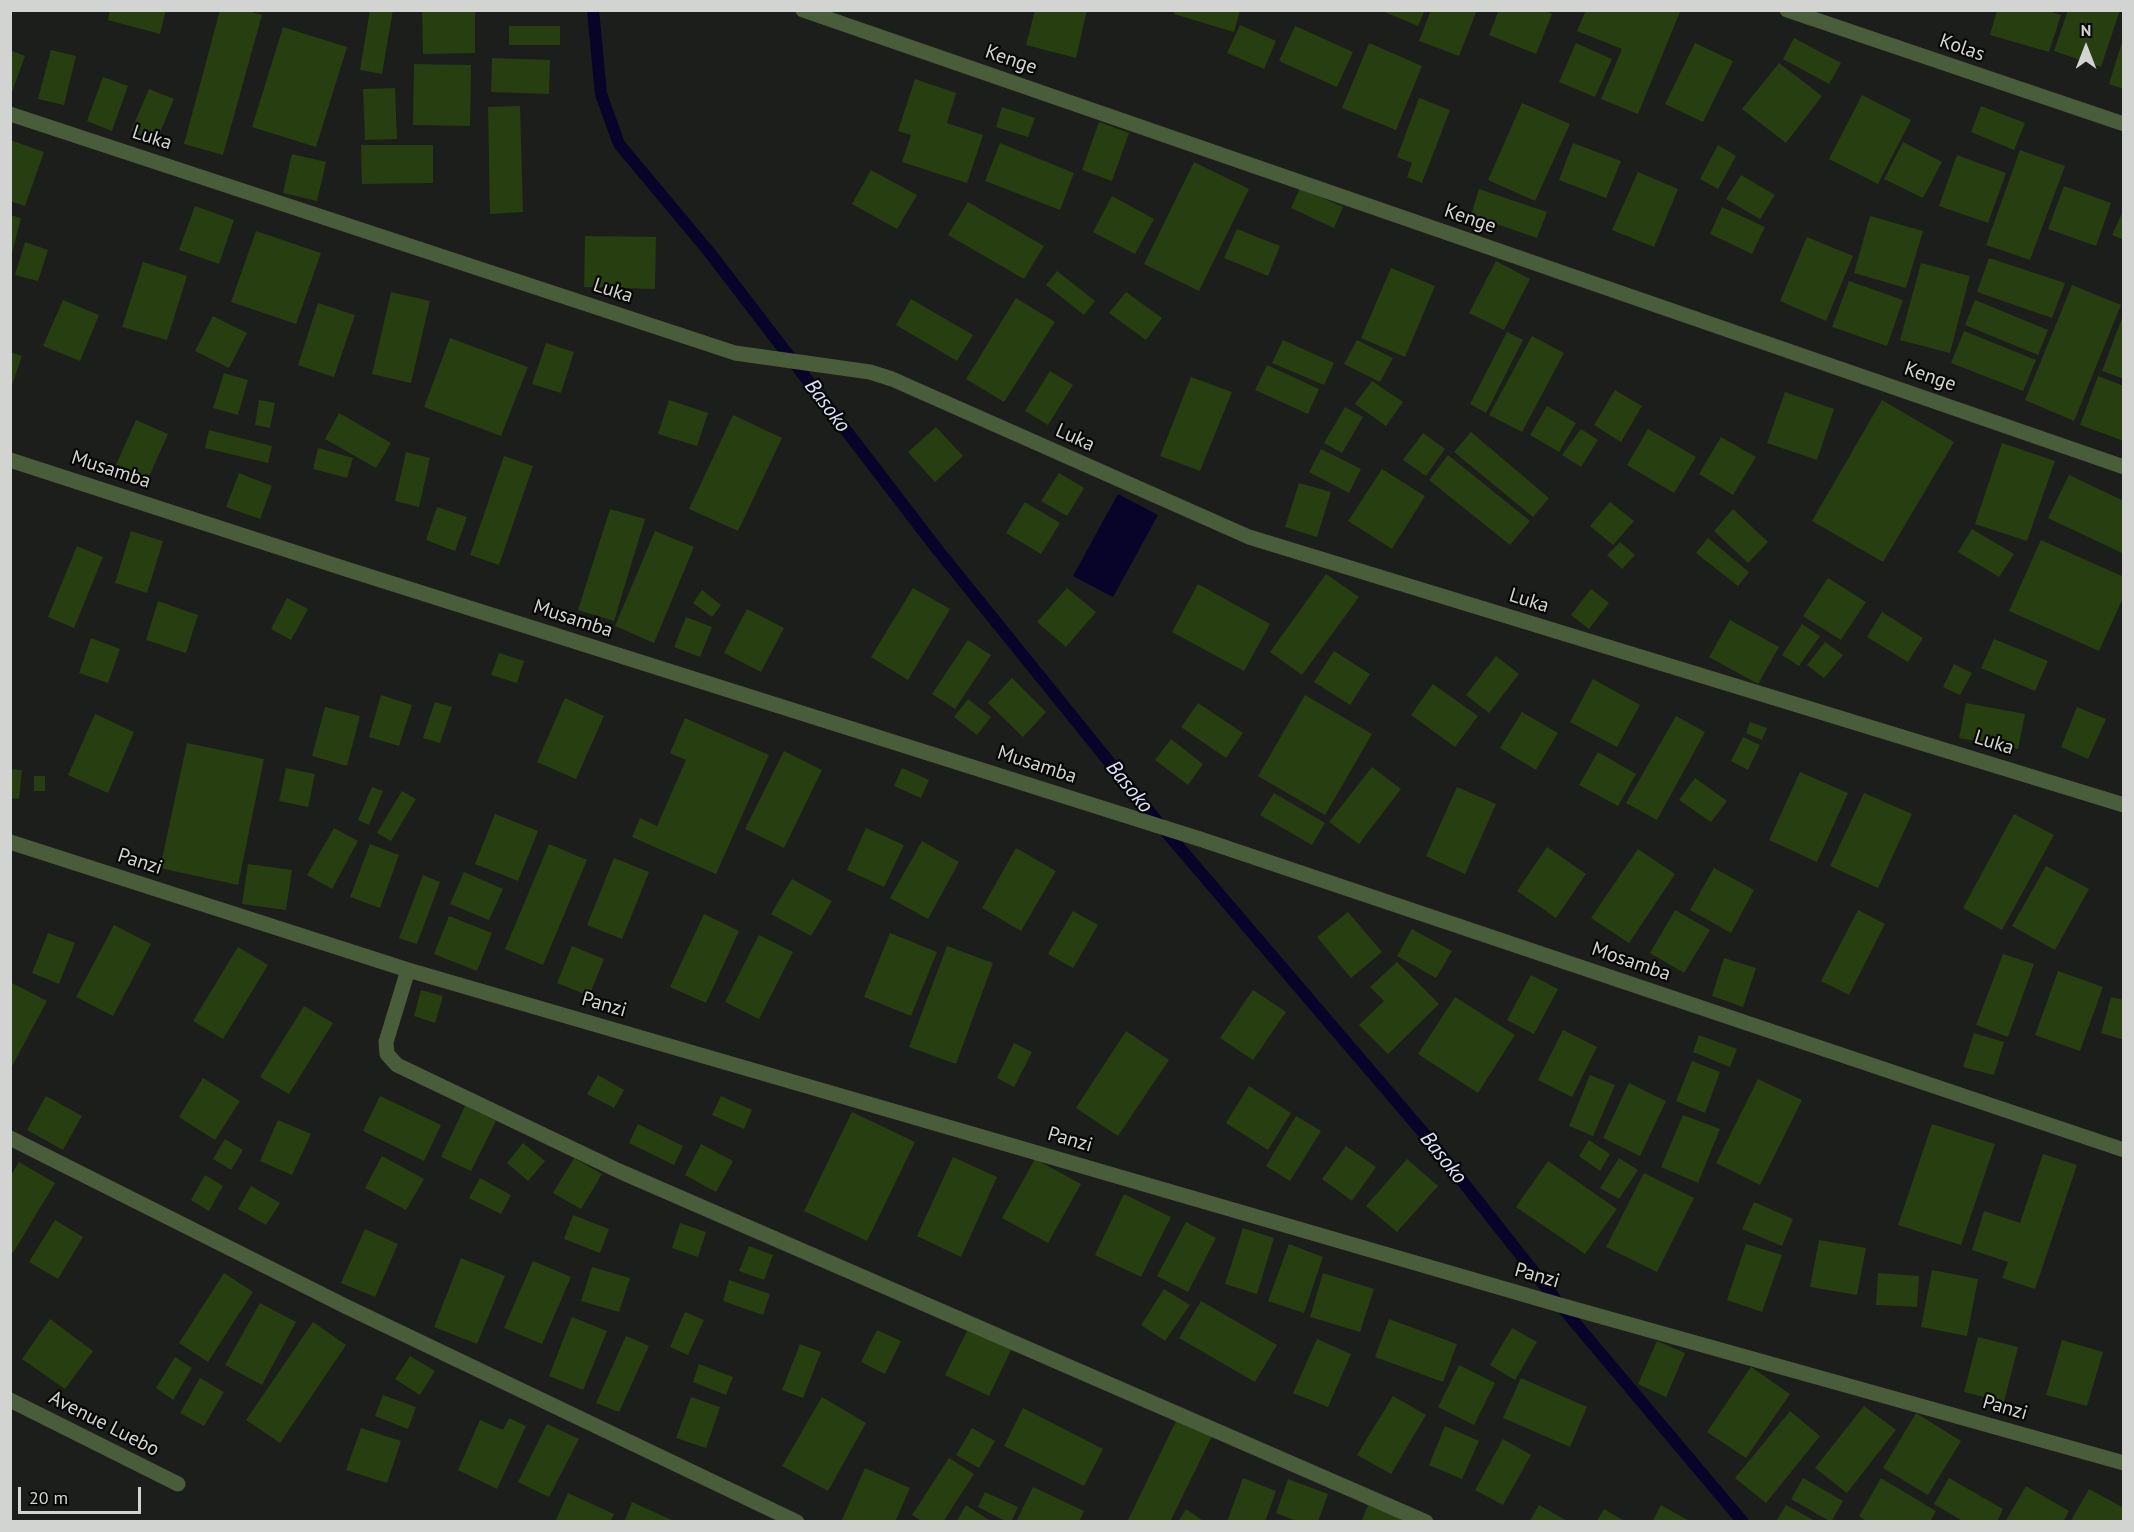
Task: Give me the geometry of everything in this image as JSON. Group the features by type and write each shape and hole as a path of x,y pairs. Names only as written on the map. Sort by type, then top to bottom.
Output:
{"street":[{"name":"Kenge","path":"803,10 2124,467"},
{"name":"Kolas","path":"1787,10 2124,124"},
{"name":"Luka","path":"10,114 735,353 870,372 1249,537 2124,805"},
{"name":"Musamba","path":"10,460 346,569 1124,815"},
{"name":"Mosamba","path":"1124,815 2124,1150"},
{"name":"Panzi","path":"10,842 408,970 1560,1305 2124,1463"},
{"path":"408,970 386,1041 387,1054 397,1065 619,1171 1426,1521"},
{"path":"10,1138 347,1307 797,1521"},
{"name":"Avenue Luebo","path":"10,1400 178,1484"}],"shaded area":[{"path":"1118,494 1158,515 1113,597 1073,576"}],"building":[{"path":"110,10 166,10 160,34 108,20"},
{"path":"220,10 245,10 262,15 223,155 184,144"},
{"path":"370,10 393,10 382,74 360,70"},
{"path":"422,10 475,10 475,53 423,54"},
{"path":"1035,10 1087,10 1076,58 1026,45"},
{"path":"1175,10 1240,10 1234,32 1174,14"},
{"path":"1380,10 1425,10 1418,26"},
{"path":"1431,10 1477,10 1459,56 1419,41"},
{"path":"1499,10 1544,10 1552,14 1536,54 1489,35"},
{"path":"1586,10 1676,10 1680,12 1638,114 1601,99 1622,49 1577,31"},
{"path":"1997,10 2046,10 2061,15 2049,52 1990,35"},
{"path":"2068,10 2120,10 2101,67 2054,51"},
{"path":"1240,25 1276,41 1264,69 1227,53"},
{"path":"509,26 560,26 560,45 509,45"},
{"path":"1295,26 1353,52 1337,87 1279,61"},
{"path":"283,27 347,47 316,147 252,127"},
{"path":"1794,38 1841,63 1829,84 1783,59"},
{"path":"2124,39 2124,89 2109,84"},
{"path":"1369,43 1422,66 1396,130 1342,108"},
{"path":"1576,43 1612,59 1595,97 1559,82"},
{"path":"1695,43 1733,61 1703,122 1665,104"},
{"path":"10,50 25,56 11,95 10,94"},
{"path":"51,50 76,56 64,105 38,99"},
{"path":"492,58 550,60 549,94 491,92"},
{"path":"1779,63 1822,96 1786,143 1742,109"},
{"path":"414,64 471,65 470,126 413,125"},
{"path":"103,77 128,86 112,131 87,121"},
{"path":"915,79 956,93 947,123 983,135 967,183 902,162 911,135 898,131"},
{"path":"395,88 397,139 365,140 363,89"},
{"path":"149,89 174,99 156,142 131,131"},
{"path":"1862,95 1911,120 1878,184 1829,159"},
{"path":"1419,98 1450,110 1422,183 1407,177 1412,163 1397,157"},
{"path":"1522,103 1570,124 1535,201 1488,180"},
{"path":"520,106 523,212 490,214 488,107"},
{"path":"1981,106 2025,123 2014,150 1971,132"},
{"path":"1002,107 1035,118 1028,137 996,127"},
{"path":"1099,122 1129,133 1112,181 1082,170"},
{"path":"10,140 44,152 25,206 10,201"},
{"path":"1903,142 1942,162 1923,198 1884,179"},
{"path":"1000,143 1074,173 1060,210 985,181"},
{"path":"1573,143 1621,161 1606,198 1559,180"},
{"path":"361,145 433,145 433,183 362,184"},
{"path":"1718,145 1736,156 1718,189 1700,179"},
{"path":"2020,150 2065,166 2030,260 1986,245"},
{"path":"292,154 326,162 317,201 283,193"},
{"path":"1957,155 2006,173 1988,223 1939,206"},
{"path":"1194,162 1249,189 1199,291 1144,264"},
{"path":"871,170 917,195 897,229 852,204"},
{"path":"1638,172 1678,189 1654,247 1612,230"},
{"path":"1741,175 1775,195 1760,219 1726,199"},
{"path":"2064,186 2111,203 2096,246 2048,229"},
{"path":"1300,188 1343,207 1334,228 1291,208"},
{"path":"1479,189 1547,212 1537,238 1471,215"},
{"path":"1112,196 1154,219 1135,254 1093,232"},
{"path":"968,202 1044,246 1024,279 948,235"},
{"path":"195,206 234,220 219,264 179,250"},
{"path":"1722,207 1765,227 1752,254 1710,234"},
{"path":"2124,209 2124,240 2112,235"},
{"path":"10,215 21,218 11,257 10,257"},
{"path":"1870,216 1923,231 1906,288 1854,273"},
{"path":"1237,229 1280,246 1268,276 1224,258"},
{"path":"256,231 321,253 296,324 231,302"},
{"path":"585,236 656,237 655,289 584,287"},
{"path":"1807,237 1853,256 1826,321 1780,301"},
{"path":"25,242 48,250 38,281 15,275"},
{"path":"1989,258 2065,283 2052,318 1977,292"},
{"path":"1496,261 1530,279 1504,330 1469,313"},
{"path":"143,262 187,276 167,340 122,327"},
{"path":"1921,263 1970,276 1950,353 1900,340"},
{"path":"1391,268 1435,286 1405,357 1361,338"},
{"path":"1057,271 1095,301 1084,315 1046,285"},
{"path":"1849,281 1903,300 1887,346 1832,327"},
{"path":"2072,285 2121,305 2074,421 2025,400"},
{"path":"391,292 430,301 411,383 372,374"},
{"path":"1126,292 1162,318 1146,340 1109,313"},
{"path":"1016,298 1055,322 1004,402 966,379"},
{"path":"911,299 973,335 957,361 896,325"},
{"path":"63,300 99,315 80,361 43,346"},
{"path":"1975,300 2048,330 2038,355 1965,325"},
{"path":"318,303 355,315 334,377 298,365"},
{"path":"213,316 247,333 229,368 195,351"},
{"path":"2122,318 2124,319 2124,379 2102,371"},
{"path":"1964,331 2036,360 2023,391 1951,363"},
{"path":"1507,332 1523,340 1486,413 1470,404"},
{"path":"1532,336 1564,353 1522,432 1489,415"},
{"path":"450,338 528,367 501,436 424,407"},
{"path":"1283,340 1334,363 1324,385 1272,363"},
{"path":"1357,340 1393,358 1380,382 1344,364"},
{"path":"546,343 574,352 561,393 532,384"},
{"path":"10,352 22,356 11,388 10,388"},
{"path":"1267,365 1319,389 1308,414 1255,390"},
{"path":"1050,371 1073,385 1048,425 1025,411"},
{"path":"224,373 248,380 238,415 213,408"},
{"path":"2098,376 2124,386 2124,441 2080,425"},
{"path":"1191,377 1232,392 1200,471 1160,456"},
{"path":"1372,381 1403,402 1386,426 1355,404"},
{"path":"1615,390 1642,406 1621,442 1594,425"},
{"path":"1785,392 1834,409 1817,460 1767,443"},
{"path":"259,400 275,403 270,428 255,425"},
{"path":"669,400 708,413 697,446 658,434"},
{"path":"1882,400 1954,442 1883,562 1812,521"},
{"path":"1547,406 1576,423 1559,452 1530,435"},
{"path":"1345,407 1363,417 1342,453 1324,443"},
{"path":"339,413 391,443 376,468 325,439"},
{"path":"733,415 782,438 738,531 689,509"},
{"path":"136,420 168,434 148,479 116,465"},
{"path":"936,427 963,456 935,482 908,452"},
{"path":"1581,429 1598,440 1581,467 1562,455"},
{"path":"1648,429 1696,457 1674,493 1627,465"},
{"path":"209,430 272,446 268,463 205,448"},
{"path":"1471,432 1549,498 1533,517 1454,452"},
{"path":"1423,433 1445,449 1426,476 1403,460"},
{"path":"1721,437 1756,457 1733,495 1699,474"},
{"path":"2002,443 2055,461 2027,541 1975,524"},
{"path":"318,448 353,458 347,478 313,469"},
{"path":"1321,449 1361,469 1349,493 1309,472"},
{"path":"406,452 430,458 419,507 395,501"},
{"path":"1448,455 1530,521 1510,545 1429,480"},
{"path":"504,456 533,466 499,565 470,555"},
{"path":"1382,469 1425,496 1392,549 1348,521"},
{"path":"239,473 272,486 260,519 226,507"},
{"path":"1059,473 1084,488 1067,516 1041,501"},
{"path":"2069,475 2124,501 2124,554 2048,518"},
{"path":"1299,483 1331,492 1317,537 1285,527"},
{"path":"1025,502 1060,523 1041,554 1006,533"},
{"path":"1610,502 1634,521 1613,545 1590,526"},
{"path":"437,507 467,517 455,551 426,540"},
{"path":"610,509 645,519 614,621 578,610"},
{"path":"1733,509 1768,542 1748,563 1714,531"},
{"path":"1972,529 2014,554 1999,577 1958,552"},
{"path":"131,531 163,541 147,593 115,583"},
{"path":"655,531 694,547 654,643 615,626"},
{"path":"1708,538 1749,572 1738,586 1696,553"},
{"path":"2041,540 2124,577 2124,596 2099,651 2009,611"},
{"path":"1620,542 1635,555 1622,569 1607,555"},
{"path":"77,546 103,557 74,628 48,617"},
{"path":"1326,574 1359,597 1302,675 1270,652"},
{"path":"1828,578 1866,602 1841,640 1803,616"},
{"path":"1198,584 1270,624 1244,671 1172,632"},
{"path":"913,588 950,609 908,680 871,657"},
{"path":"1067,588 1096,612 1066,647 1037,622"},
{"path":"1591,589 1609,603 1589,629 1571,615"},
{"path":"702,590 721,605 712,617 693,603"},
{"path":"287,598 308,609 291,640 271,629"},
{"path":"158,601 198,615 186,653 146,640"},
{"path":"747,609 784,628 761,672 724,653"},
{"path":"1882,612 1923,638 1908,662 1867,637"},
{"path":"686,617 712,627 700,657 674,647"},
{"path":"1730,620 1779,647 1758,684 1709,657"},
{"path":"1802,624 1820,636 1799,666 1782,655"},
{"path":"91,638 120,649 108,683 79,673"},
{"path":"1994,639 2048,661 2035,691 1981,668"},
{"path":"968,640 991,655 955,709 932,694"},
{"path":"1825,642 1843,655 1824,678 1807,665"},
{"path":"1334,651 1370,674 1350,705 1314,682"},
{"path":"499,653 524,661 517,683 491,675"},
{"path":"1496,656 1519,674 1489,713 1466,695"},
{"path":"1954,664 1972,673 1960,695 1943,687"},
{"path":"1012,678 1046,712 1023,737 988,703"},
{"path":"1593,679 1640,705 1617,747 1570,722"},
{"path":"1433,684 1478,716 1455,747 1411,715"},
{"path":"381,695 412,705 399,746 369,737"},
{"path":"1305,695 1372,734 1325,815 1258,776"},
{"path":"565,698 604,716 576,779 537,762"},
{"path":"968,699 991,717 977,735 954,717"},
{"path":"435,702 452,707 440,743 423,738"},
{"path":"1198,703 1243,733 1226,758 1181,727"},
{"path":"1966,703 2025,714 2018,749 1959,738"},
{"path":"325,707 360,716 347,766 312,756"},
{"path":"2077,707 2106,719 2088,759 2061,747"},
{"path":"1522,712 1558,733 1536,770 1500,748"},
{"path":"95,714 134,732 108,793 68,775"},
{"path":"1676,716 1705,732 1657,820 1626,803"},
{"path":"685,718 769,755 716,874 632,837 640,818 657,826 686,760 670,753"},
{"path":"1750,722 1767,728 1762,740 1746,733"},
{"path":"1743,737 1760,745 1748,770 1731,761"},
{"path":"1171,739 1203,764 1188,785 1155,760"},
{"path":"187,743 264,759 238,885 160,868"},
{"path":"784,751 822,770 784,848 745,829"},
{"path":"1598,752 1636,774 1618,806 1579,785"},
{"path":"1372,767 1401,789 1359,844 1329,822"},
{"path":"286,768 315,774 308,807 279,801"},
{"path":"902,768 929,780 921,798 894,786"},
{"path":"10,769 22,770 19,799 10,798"},
{"path":"1800,772 1848,793 1817,862 1769,840"},
{"path":"34,776 45,776 45,791 34,791"},
{"path":"1695,778 1727,801 1711,822 1679,800"},
{"path":"372,787 383,791 369,825 358,820"},
{"path":"1457,787 1496,804 1465,874 1426,856"},
{"path":"402,791 416,799 391,841 377,833"},
{"path":"1274,793 1325,823 1312,845 1260,815"},
{"path":"1864,793 1912,814 1878,888 1830,866"},
{"path":"495,814 538,831 518,881 475,864"},
{"path":"2014,814 2054,835 2002,930 1963,908"},
{"path":"334,828 358,841 332,889 307,875"},
{"path":"866,828 904,845 884,887 847,870"},
{"path":"922,841 959,862 928,919 890,898"},
{"path":"370,844 399,855 380,908 350,897"},
{"path":"549,844 587,860 543,965 505,949"},
{"path":"1547,847 1586,874 1556,918 1517,891"},
{"path":"1016,848 1056,871 1021,931 982,908"},
{"path":"1638,849 1675,874 1629,943 1591,918"},
{"path":"614,858 649,872 622,939 587,925"},
{"path":"248,864 292,870 286,910 242,904"},
{"path":"2046,866 2089,889 2055,950 2012,926"},
{"path":"1714,868 1754,890 1731,933 1690,910"},
{"path":"464,872 503,889 489,920 450,904"},
{"path":"423,875 440,882 417,944 399,938"},
{"path":"792,879 832,901 811,936 771,914"},
{"path":"1675,910 1710,930 1684,973 1650,953"},
{"path":"1858,910 1885,924 1849,995 1821,981"},
{"path":"1073,911 1098,925 1073,968 1048,954"},
{"path":"1348,912 1382,952 1351,978 1317,937"},
{"path":"704,914 739,931 706,1003 670,987"},
{"path":"449,916 492,933 477,971 434,954"},
{"path":"114,925 151,944 113,1016 76,997"},
{"path":"1412,929 1452,951 1436,978 1397,956"},
{"path":"48,933 75,943 59,984 32,973"},
{"path":"890,933 937,952 911,1016 864,997"},
{"path":"759,935 793,952 759,1019 725,1002"},
{"path":"572,946 604,959 589,996 557,983"},
{"path":"947,946 993,963 956,1064 909,1047"},
{"path":"238,947 268,965 223,1039 193,1021"},
{"path":"2003,954 2034,964 2008,1037 1976,1025"},
{"path":"1724,958 1756,968 1743,1007 1712,996"},
{"path":"1397,962 1439,1004 1388,1054 1359,1025 1384,1001 1370,987"},
{"path":"2058,971 2103,987 2080,1051 2035,1035"},
{"path":"1531,975 1558,989 1534,1034 1507,1020"},
{"path":"10,982 47,1001 10,1070"},
{"path":"421,990 443,996 435,1023 414,1016"},
{"path":"1253,990 1286,1012 1253,1060 1220,1038"},
{"path":"1455,997 1515,1035 1478,1093 1418,1054"},
{"path":"2111,997 2124,1000 2124,1040 2101,1033"},
{"path":"304,1006 333,1023 289,1094 260,1077"},
{"path":"1563,1030 1597,1047 1572,1097 1538,1080"},
{"path":"1126,1031 1169,1060 1118,1136 1076,1108"},
{"path":"1974,1033 2004,1042 1994,1075 1963,1067"},
{"path":"1699,1035 1737,1049 1730,1067 1693,1052"},
{"path":"1014,1043 1032,1052 1014,1087 997,1078"},
{"path":"1692,1061 1720,1072 1705,1113 1676,1101"},
{"path":"598,1075 624,1090 614,1108 587,1094"},
{"path":"1590,1075 1615,1085 1593,1136 1569,1126"},
{"path":"203,1078 240,1101 215,1140 179,1117"},
{"path":"1758,1079 1802,1100 1760,1185 1716,1163"},
{"path":"1629,1083 1666,1101 1640,1156 1603,1138"},
{"path":"1249,1086 1291,1113 1268,1150 1226,1123"},
{"path":"46,1096 82,1116 63,1150 27,1130"},
{"path":"380,1096 441,1125 424,1161 363,1131"},
{"path":"721,1096 752,1110 744,1129 712,1115"},
{"path":"465,1106 496,1121 471,1171 441,1157"},
{"path":"852,1112 915,1142 867,1241 804,1211"},
{"path":"1683,1115 1720,1129 1698,1183 1661,1167"},
{"path":"1296,1116 1321,1131 1290,1181 1266,1166"},
{"path":"278,1120 311,1134 292,1175 260,1161"},
{"path":"638,1124 683,1146 674,1165 629,1143"},
{"path":"1932,1124 1995,1144 1961,1245 1898,1225"},
{"path":"225,1139 243,1150 231,1170 213,1159"},
{"path":"1589,1140 1610,1154 1600,1171 1579,1156"},
{"path":"523,1143 545,1161 528,1181 507,1163"},
{"path":"701,1144 733,1161 716,1192 685,1175"},
{"path":"1346,1146 1376,1167 1352,1201 1322,1179"},
{"path":"2043,1154 2077,1165 2035,1289 2002,1278 2008,1262 1972,1250 1984,1211 2020,1223"},
{"path":"382,1156 424,1179 406,1210 365,1188"},
{"path":"953,1157 997,1177 961,1257 917,1236"},
{"path":"574,1158 602,1174 581,1209 553,1193"},
{"path":"1619,1158 1638,1170 1619,1199 1600,1188"},
{"path":"1035,1159 1081,1184 1048,1243 1002,1218"},
{"path":"1407,1159 1438,1186 1397,1232 1366,1206"},
{"path":"1548,1161 1617,1209 1585,1254 1516,1207"},
{"path":"19,1162 55,1183 13,1253 10,1252 10,1177"},
{"path":"1644,1173 1694,1198 1657,1272 1606,1247"},
{"path":"205,1175 223,1186 209,1211 191,1200"},
{"path":"480,1178 511,1195 501,1214 469,1198"},
{"path":"251,1186 280,1203 266,1225 238,1209"},
{"path":"1124,1194 1171,1217 1141,1277 1095,1255"},
{"path":"1754,1202 1793,1219 1782,1246 1742,1229"},
{"path":"573,1215 609,1229 600,1253 564,1239"},
{"path":"55,1220 83,1237 58,1279 29,1262"},
{"path":"1186,1222 1216,1238 1188,1292 1157,1276"},
{"path":"680,1223 706,1232 698,1257 672,1248"},
{"path":"1243,1228 1274,1238 1257,1294 1225,1284"},
{"path":"365,1229 398,1244 375,1297 341,1283"},
{"path":"1819,1240 1866,1248 1857,1295 1810,1287"},
{"path":"1289,1244 1323,1257 1304,1313 1268,1301"},
{"path":"1746,1244 1782,1255 1762,1312 1727,1300"},
{"path":"749,1246 773,1255 764,1280 739,1271"},
{"path":"461,1258 505,1276 477,1344 434,1327"},
{"path":"533,1261 571,1277 542,1344 504,1328"},
{"path":"592,1267 630,1278 619,1312 581,1301"},
{"path":"1932,1270 1978,1279 1967,1336 1921,1327"},
{"path":"224,1273 253,1292 208,1362 179,1343"},
{"path":"1323,1273 1374,1289 1360,1332 1310,1317"},
{"path":"1878,1273 1919,1276 1917,1307 1876,1305"},
{"path":"729,1280 770,1294 763,1315 723,1301"},
{"path":"1164,1289 1190,1305 1165,1341 1141,1325"},
{"path":"1201,1301 1277,1345 1255,1382 1179,1338"},
{"path":"260,1303 296,1322 262,1385 225,1365"},
{"path":"685,1312 704,1320 688,1355 670,1347"},
{"path":"572,1317 607,1331 583,1390 549,1376"},
{"path":"50,1319 93,1351 65,1389 22,1359"},
{"path":"1389,1319 1457,1344 1443,1382 1375,1357"},
{"path":"313,1322 346,1345 280,1443 246,1420"},
{"path":"970,1325 1013,1346 989,1396 945,1375"},
{"path":"1512,1328 1537,1342 1515,1380 1490,1365"},
{"path":"877,1330 901,1341 885,1374 861,1362"},
{"path":"626,1336 649,1346 619,1412 596,1403"},
{"path":"1978,1337 2018,1347 2004,1402 1964,1392"},
{"path":"1317,1339 1351,1354 1328,1407 1293,1393"},
{"path":"2062,1340 2103,1352 2087,1406 2046,1395"},
{"path":"1657,1341 1685,1353 1666,1397 1638,1384"},
{"path":"800,1344 821,1352 803,1398 782,1390"},
{"path":"410,1356 435,1371 420,1395 395,1379"},
{"path":"175,1357 192,1368 173,1400 156,1388"},
{"path":"699,1364 733,1377 726,1395 693,1382"},
{"path":"1459,1365 1495,1383 1474,1425 1438,1407"},
{"path":"1751,1367 1790,1394 1746,1458 1707,1432"},
{"path":"200,1378 224,1392 204,1426 180,1413"},
{"path":"1521,1378 1587,1407 1570,1447 1503,1418"},
{"path":"383,1395 416,1407 408,1429 375,1416"},
{"path":"1393,1396 1426,1415 1391,1474 1357,1455"},
{"path":"691,1397 720,1407 706,1448 676,1438"},
{"path":"822,1397 866,1423 828,1491 782,1466"},
{"path":"1864,1406 1896,1430 1847,1493 1815,1468"},
{"path":"1023,1408 1103,1449 1084,1486 1004,1446"},
{"path":"1790,1411 1820,1436 1766,1503 1735,1478"},
{"path":"1916,1413 1961,1441 1928,1495 1883,1468"},
{"path":"1178,1417 1213,1434 1170,1522 1127,1522"},
{"path":"509,1418 526,1426 497,1489 458,1470 480,1420 503,1430"},
{"path":"547,1424 579,1439 549,1497 518,1482"},
{"path":"1445,1426 1479,1441 1462,1479 1429,1465"},
{"path":"361,1428 401,1441 387,1483 346,1470"},
{"path":"972,1428 995,1441 979,1468 956,1455"},
{"path":"1503,1439 1531,1455 1503,1505 1475,1490"},
{"path":"949,1458 974,1474 943,1522 923,1522 912,1515"},
{"path":"865,1468 910,1488 895,1522 841,1522"},
{"path":"1243,1478 1276,1491 1265,1522 1227,1522"},
{"path":"1803,1478 1843,1501 1831,1522 1791,1499"},
{"path":"1881,1478 1936,1511 1930,1522 1868,1522 1859,1516"},
{"path":"1949,1478 2003,1509 1997,1522 1964,1522 1934,1504"},
{"path":"1288,1479 1328,1494 1318,1522 1299,1522 1276,1513"},
{"path":"2026,1486 2069,1511 2063,1522 2005,1522"},
{"path":"1033,1487 1084,1511 1079,1522 1016,1522"},
{"path":"2089,1489 2124,1508 2124,1522 2070,1522"},
{"path":"985,1492 1018,1507 1011,1522 978,1507"},
{"path":"568,1493 614,1514 610,1522 555,1522"},
{"path":"632,1502 676,1522 624,1522"},
{"path":"966,1505 992,1522 956,1522"},
{"path":"1368,1505 1403,1518 1401,1522 1361,1522"},
{"path":"1539,1505 1569,1522 1529,1522"},
{"path":"1661,1505 1691,1522 1652,1522"},
{"path":"1786,1505 1817,1522 1776,1522"},
{"path":"1186,1509 1205,1522 1178,1522"},
{"path":"1604,1509 1626,1522 1596,1522"}],"waterway":[{"name":"Basoko","path":"593,10 601,94 619,144 710,253 937,549 1161,826 1433,1144 1560,1305 1743,1522"}]}
